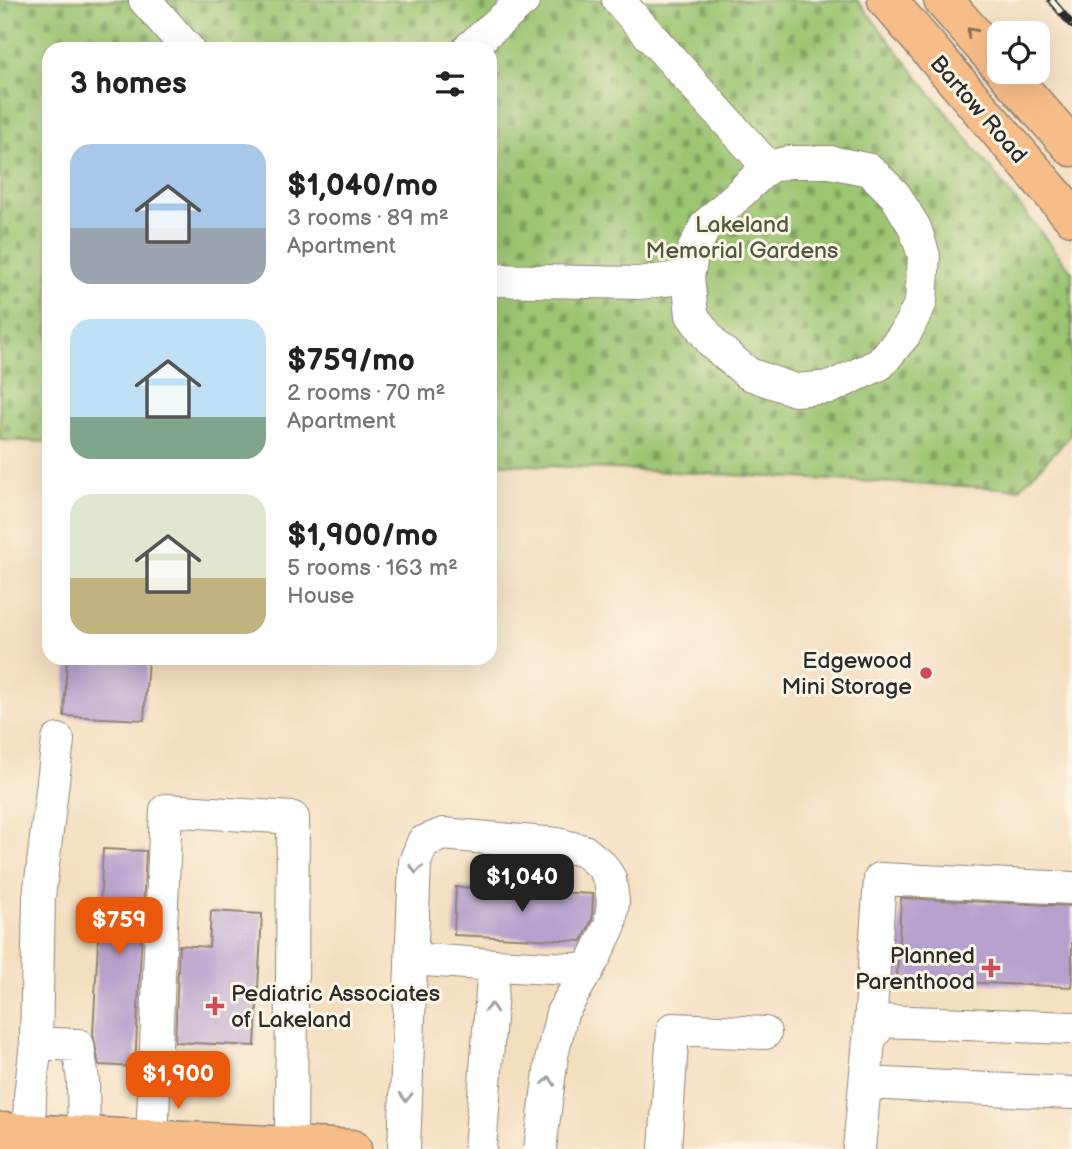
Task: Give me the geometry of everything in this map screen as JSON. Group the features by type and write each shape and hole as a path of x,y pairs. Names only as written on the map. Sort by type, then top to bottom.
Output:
{"main road":[{"name":"Bartow Road","path":"887,0 1072,216"},
{"name":"Bartow Road","path":"943,0 987,50"},
{"name":"Bartow Road","path":"1018,84 1068,133"},
{"path":"15,1133 352,1149"}],"street":[{"path":"145,0 182,42"},
{"path":"476,42 524,0"},
{"path":"618,0 768,167"},
{"path":"1025,162 1068,133"},
{"path":"789,162 830,162 870,170 895,195 915,228 924,256 921,302 905,334 880,364 831,387 795,390 749,374 714,345 691,315 688,277 693,251 706,225 768,167 789,162"},
{"path":"497,280 639,283 688,277"},
{"path":"15,1133 30,1096 36,1043 39,897 58,740"},
{"path":"152,1140 166,810 293,818 291,1148"},
{"path":"404,1149 415,862 423,842 443,834 557,844 584,851 602,866 610,879 613,902 610,925 588,970 562,1013 552,1056 540,1149"},
{"path":"859,1149 880,879 1072,887"},
{"path":"411,959 588,970"},
{"path":"480,1149 494,965"},
{"path":"869,1040 883,1021 1072,1028"},
{"path":"665,1149 673,1029 765,1032"},
{"path":"36,1043 78,1045 83,1081 83,1136"},
{"path":"865,1083 1072,1093"}],"green space":[{"name":"Lakeland Memorial Gardens","path":"0,0 857,0 1072,272 1072,434 1019,489 497,463 497,42 42,42 42,442 0,440"}],"building":[{"path":"67,665 148,665 144,720 64,716"},
{"path":"103,849 146,851 135,1067 99,1065 93,1034"},
{"path":"456,887 593,894 592,920 582,941 454,935"},
{"path":"901,898 1072,906 1072,987 897,979"},
{"path":"211,911 262,914 255,1046 175,1042 179,945 209,947"}],"railway":[{"path":"1051,0 1072,25"}],"place":[{"name":"Edgewood Mini Storage","path":"926,673"},
{"name":"Planned Parenthood","path":"991,968"},
{"name":"Pediatric Associates of Lakeland","path":"215,1006"}]}
